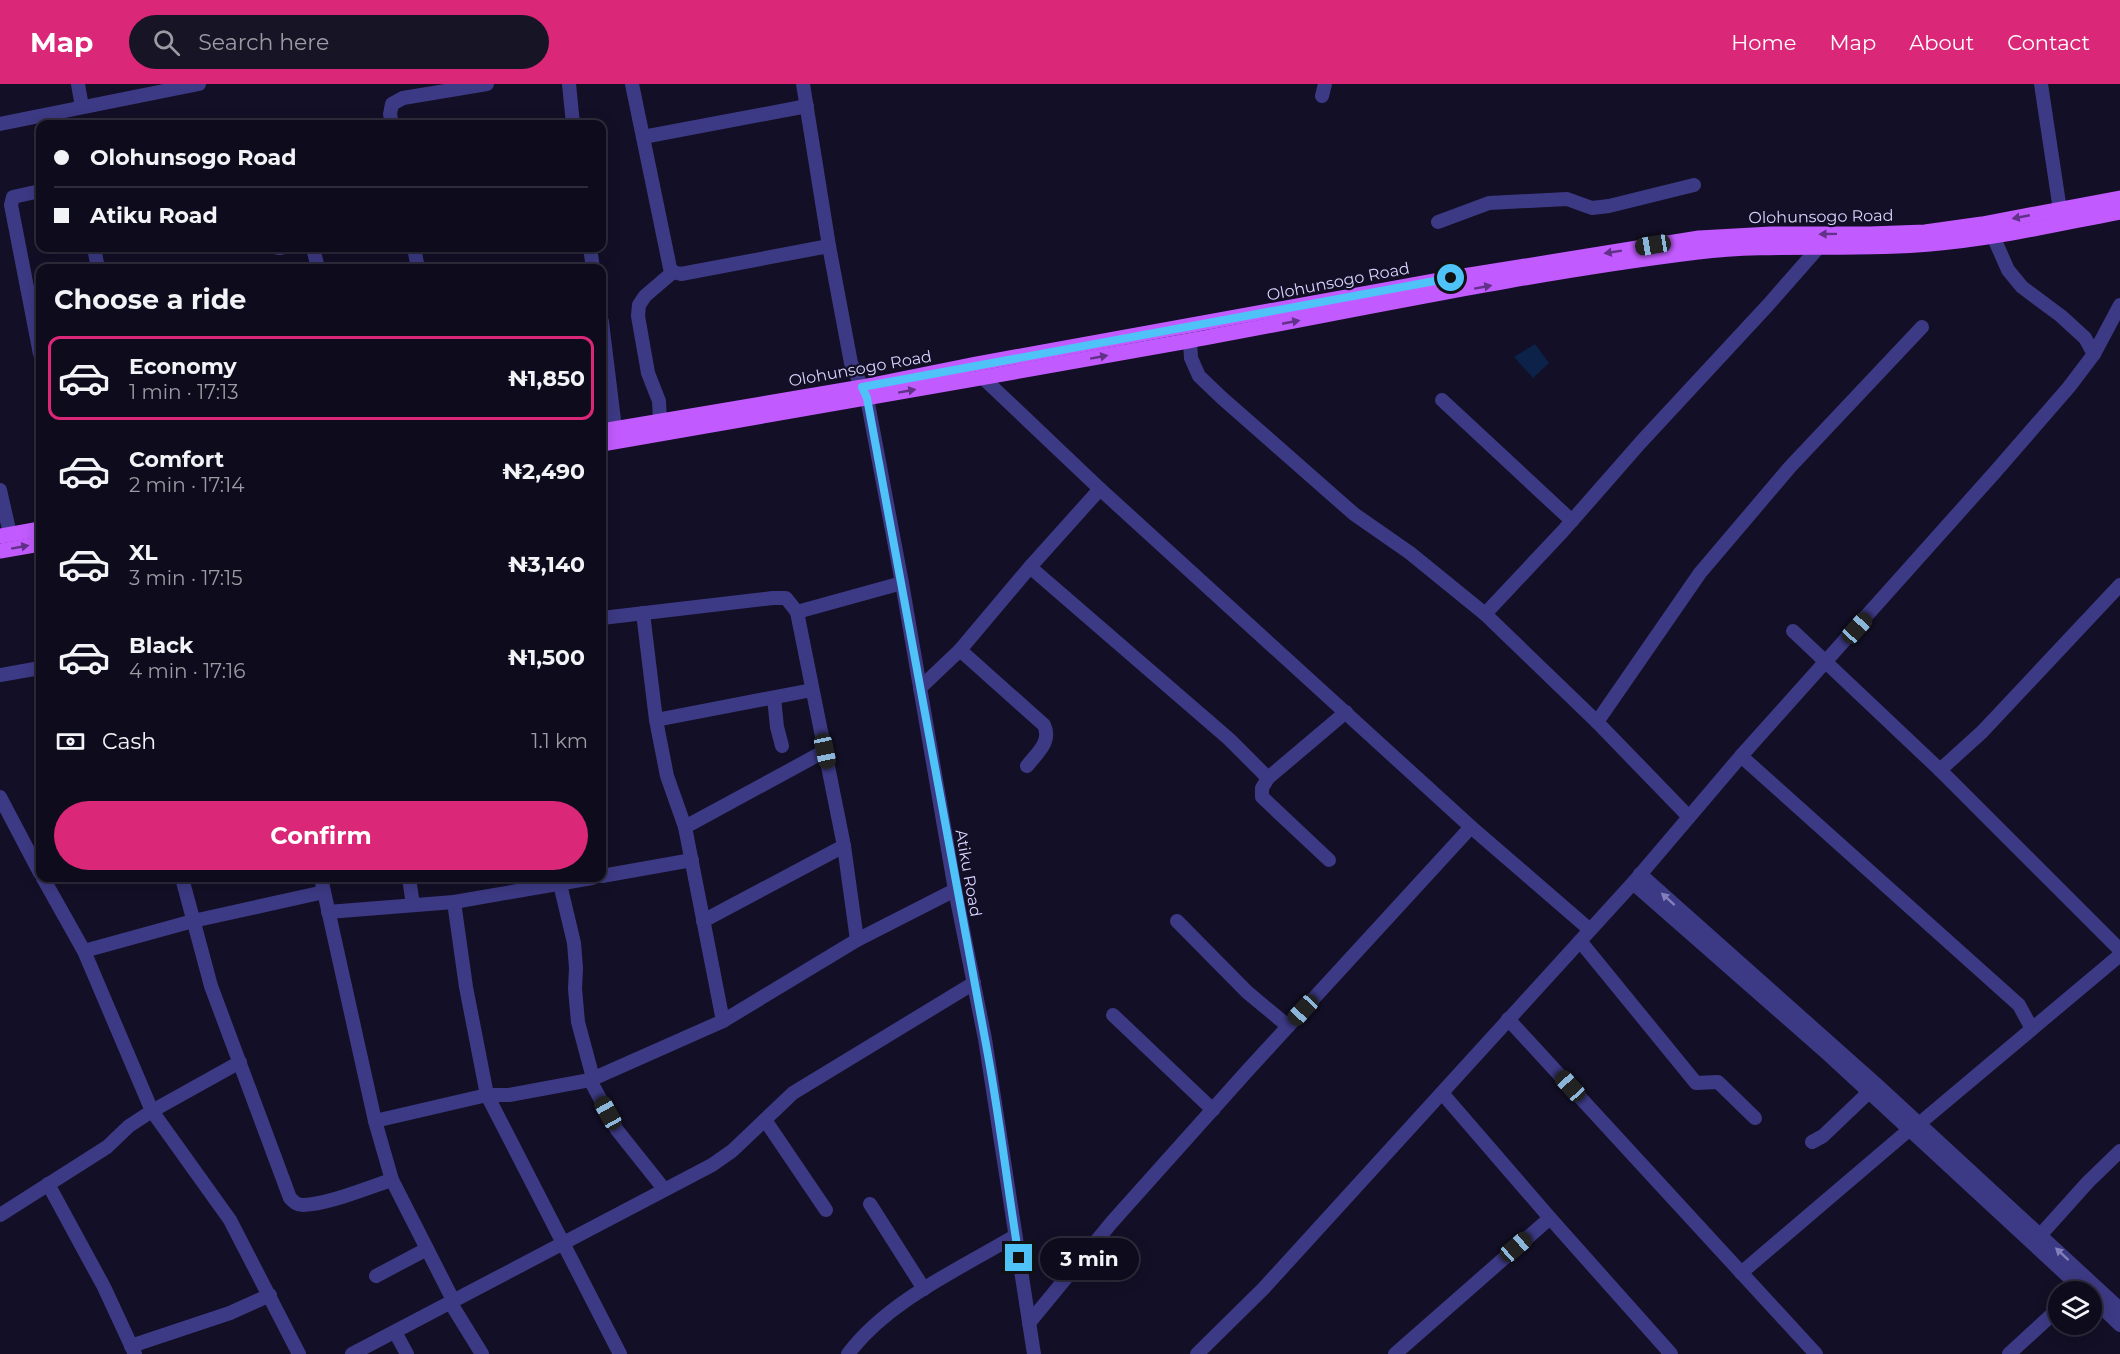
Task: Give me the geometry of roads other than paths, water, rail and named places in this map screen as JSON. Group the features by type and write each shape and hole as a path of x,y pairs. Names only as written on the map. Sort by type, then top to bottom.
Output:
{"main road":[{"name":"Olohunsogo Road","path":"608,430 982,377 1190,341 1586,263 1699,238 1925,231 1982,224 2120,198"},
{"name":"Olohunsogo Road","path":"606,443 832,402 864,392 1451,278 1586,263 1769,247 1929,244 1993,236 2120,212"},
{"path":"5,535 36,530"},
{"path":"0,551 36,544"}],"street":[{"path":"78,84 82,107"},
{"path":"391,120 392,104 403,98 487,84"},
{"path":"569,84 573,120"},
{"path":"632,84 670,268 673,272 681,274 829,246"},
{"name":"Atiku Road","path":"803,84 829,246 851,363 864,392 902,583 955,890 983,1033 1034,1354"},
{"path":"2041,84 2060,210"},
{"path":"0,124 191,85"},
{"path":"643,136 807,106"},
{"path":"1438,222 1489,204 1567,199 1592,208 1694,185"},
{"path":"36,192 14,196 11,206 36,334"},
{"path":"1993,236 2008,270 2022,287 2061,316 2085,338 2094,354"},
{"path":"1485,614 1769,304 1818,247"},
{"path":"660,421 659,401 648,373 638,315 639,305 645,296 673,272"},
{"path":"1197,1354 1263,1289 1580,941 2069,387 2094,354 2120,304"},
{"path":"1598,722 1700,573 1790,467 1922,327"},
{"path":"1190,341 1191,358 1199,376 1222,398 1354,514 1410,553 1485,614 1598,722 1689,817"},
{"path":"982,377 1100,489 1471,826 1589,929"},
{"path":"606,394 608,430"},
{"path":"1442,400 1572,521"},
{"path":"920,688 960,650 1100,489"},
{"path":"0,490 5,535"},
{"path":"1030,567 1229,739 1268,778"},
{"path":"797,612 902,583"},
{"path":"1940,770 1982,732 2120,585"},
{"path":"606,618 772,598 786,598 797,612 844,846 856,940"},
{"path":"643,613 656,720 667,776 685,827 723,1021"},
{"path":"1793,631 1940,770 2120,950"},
{"path":"960,650 1044,725 1048,732 1046,742 1027,766"},
{"path":"0,675 36,669"},
{"path":"656,720 812,690"},
{"path":"774,698 777,727 782,746"},
{"path":"1329,860 1262,797 1262,788 1268,778 1346,712"},
{"path":"685,827 825,751"},
{"path":"1742,756 2019,1005 2032,1029"},
{"path":"0,797 36,865"},
{"path":"1029,1323 1112,1222 1471,826"},
{"path":"703,921 844,846"},
{"path":"606,875 692,860"},
{"path":"1636,878 1869,1092 1915,1126"},
{"path":"1636,878 1915,1126 2037,1239 2120,1309"},
{"path":"45,882 84,951 152,1111 230,1220 299,1354"},
{"path":"183,882 211,986 290,1198 302,1205 329,1200 392,1180"},
{"path":"322,882 375,1121 392,1180 452,1301 482,1354"},
{"path":"410,882 413,905"},
{"path":"328,912 454,902 571,882"},
{"path":"560,884 574,943 578,1022 592,1079 617,1130 664,1189"},
{"path":"375,1121 487,1095 509,1095 592,1079 723,1021 856,940 955,890"},
{"path":"84,951 193,921 324,892"},
{"path":"454,902 466,987 487,1095 620,1354"},
{"path":"1177,921 1247,992 1288,1026"},
{"path":"1580,941 1696,1083 1718,1082 1755,1118"},
{"path":"1742,1273 2120,955"},
{"path":"352,1354 719,1160 794,1093 974,983"},
{"path":"2019,1005 2046,1016"},
{"path":"1113,1015 1213,1110"},
{"path":"1508,1018 1816,1354"},
{"path":"0,1215 107,1148 129,1126 152,1111 240,1062"},
{"path":"1812,1142 1823,1136 1869,1092"},
{"path":"1442,1093 1671,1354"},
{"path":"765,1120 826,1210"},
{"path":"2037,1239 2088,1182 2120,1151"},
{"path":"48,1184 104,1287 133,1350 230,1313 270,1295"},
{"path":"870,1204 924,1289"},
{"path":"1395,1354 1550,1218"},
{"path":"848,1354 870,1329 924,1289 1015,1236"},
{"path":"2037,1239 2074,1281"},
{"path":"376,1276 427,1249"},
{"path":"2102,1308 2120,1325"},
{"path":"2009,1354 2048,1318"},
{"path":"395,1332 407,1354"}],"water":[{"path":"1535,344 1549,363 1533,378 1514,357"}]}
